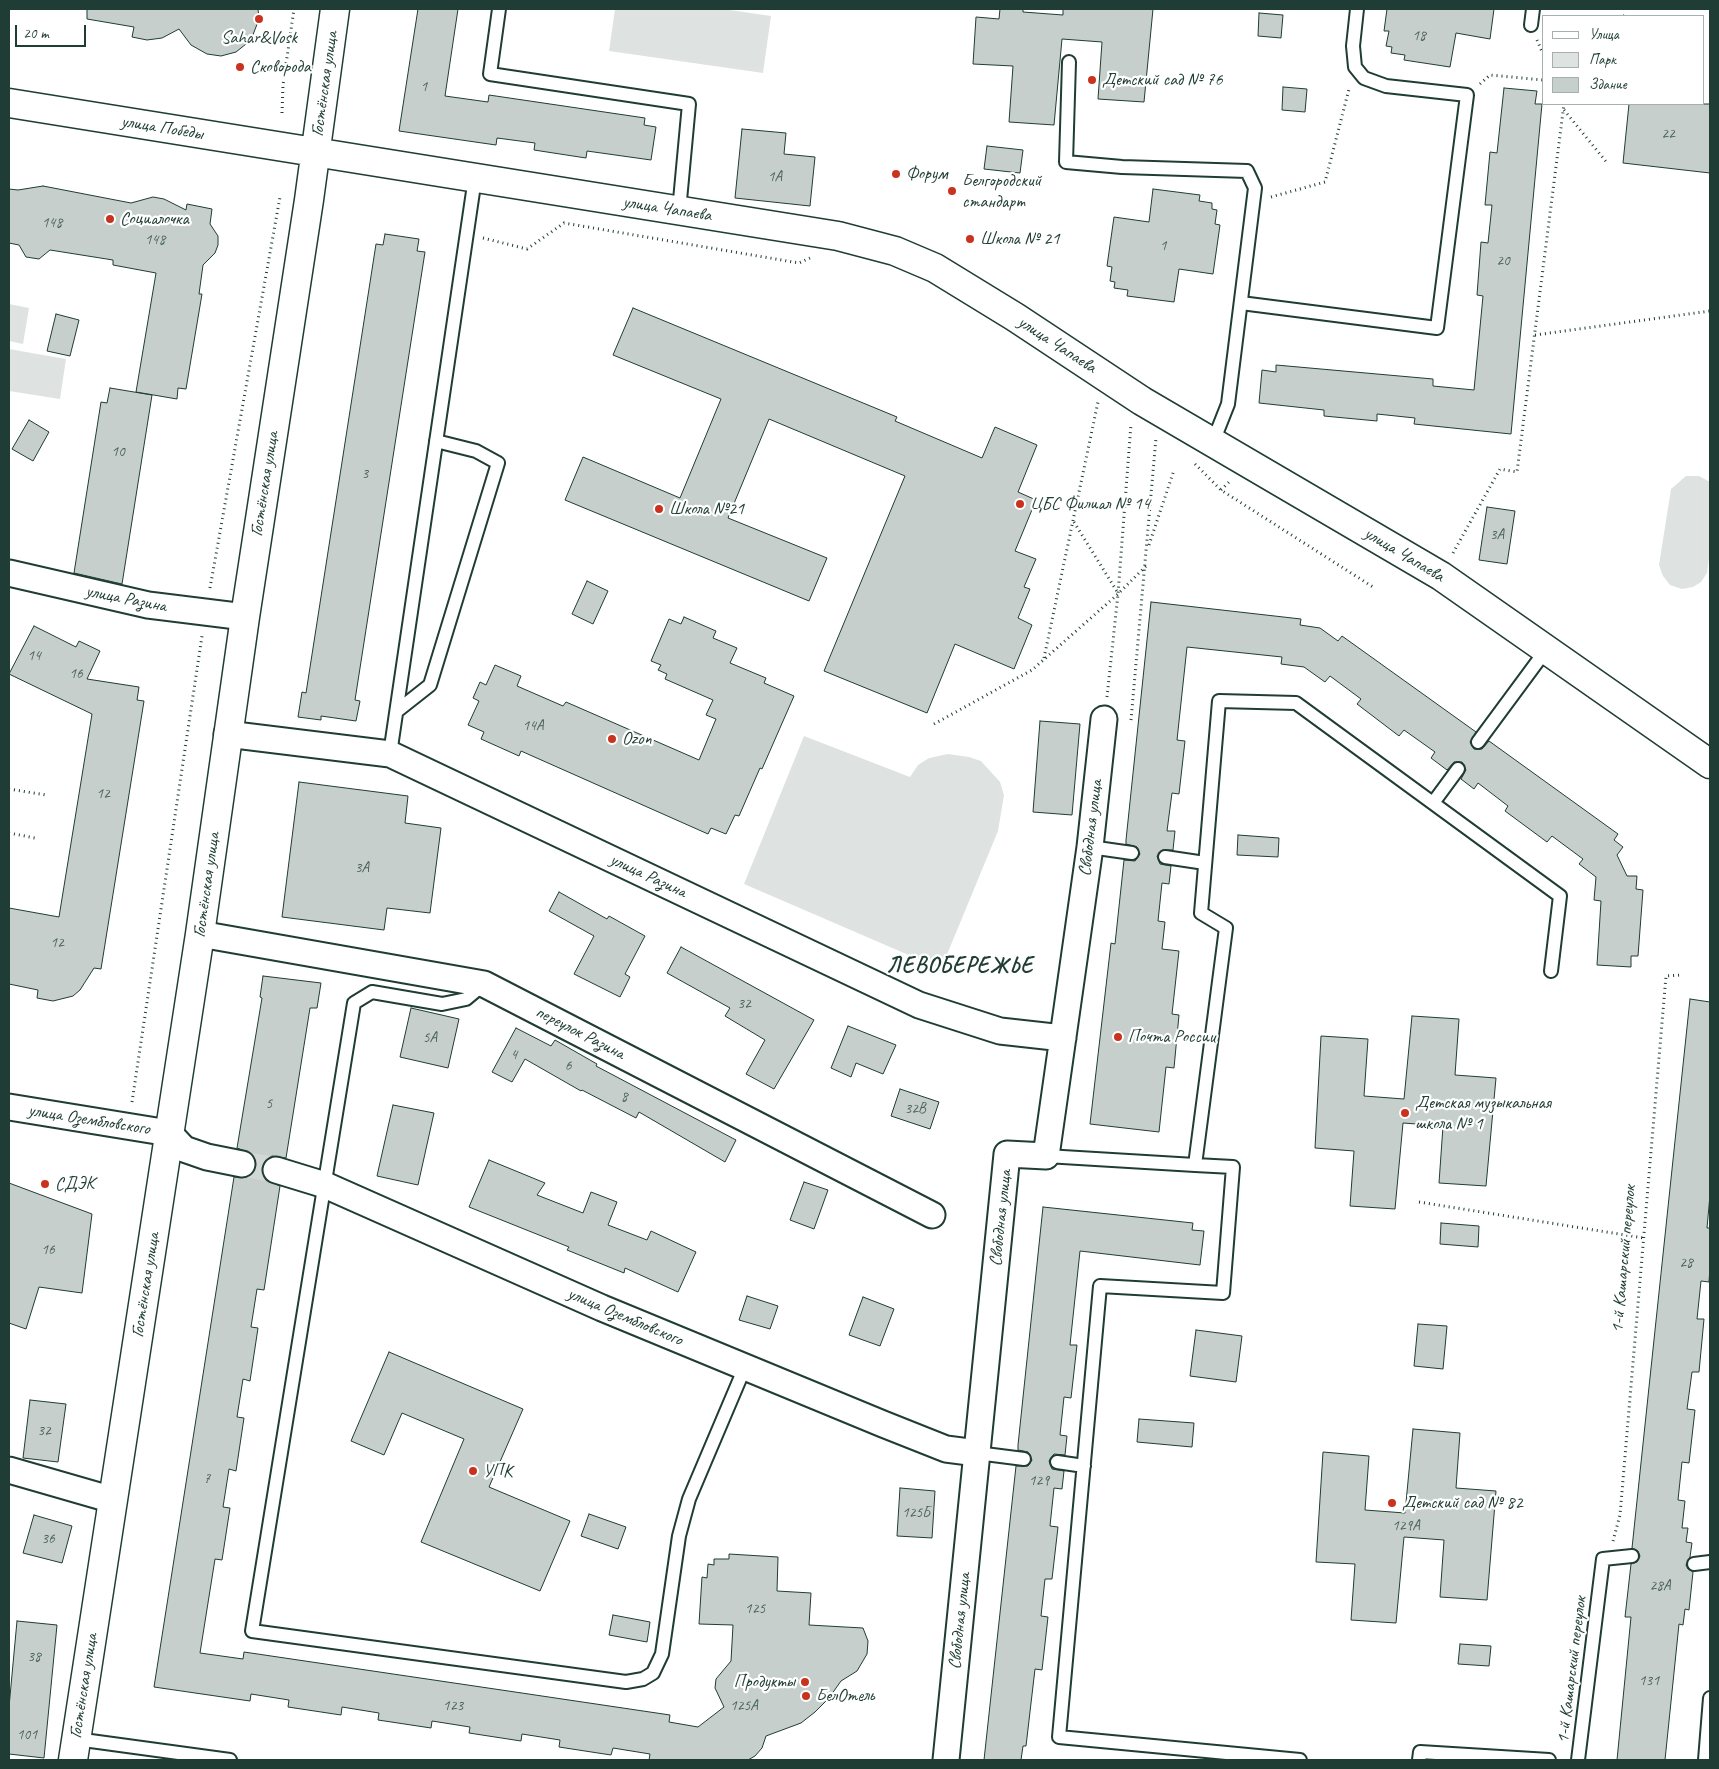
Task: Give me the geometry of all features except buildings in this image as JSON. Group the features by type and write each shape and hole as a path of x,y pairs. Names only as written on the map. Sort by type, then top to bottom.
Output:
{"street":[{"name":"Гостёнская улица","path":"75,1750 200,934 335,9"},
{"name":"улица Победы","path":"9,103 315,153"},
{"name":"улица Чапаева","path":"315,153 838,236 895,251 935,268 1015,317 1142,401 1441,576 1710,764"},
{"name":"улица Разина","path":"9,574 148,605 245,617"},
{"name":"Свободная улица","path":"946,1760 1007,1154 1046,1156 1090,846 1104,718"},
{"name":"улица Разина","path":"228,734 390,754 919,1005 1000,1031 1063,1038"},
{"name":"переулок Разина","path":"200,934 484,984 932,1215"},
{"name":"улица Озембловского","path":"9,1107 169,1133"},
{"path":"169,1133 184,1149 207,1157 242,1164"},
{"name":"улица Озембловского","path":"276,1170 324,1185 602,1308 946,1449 977,1454"},
{"path":"9,1470 113,1500"}],"lane":[{"path":"499,9 490,74 690,104 679,211"},
{"path":"1241,303 1437,328 1468,95 1386,86 1364,78 1355,67 1353,46 1357,9"},
{"path":"1532,25 1533,9"},
{"path":"1069,62 1066,162 1122,167 1247,171 1255,188 1228,404 1213,442"},
{"path":"390,754 475,178"},
{"path":"397,711 430,685 498,463 476,450 436,440"},
{"path":"1478,742 1546,650"},
{"path":"1195,1165 1226,928 1201,913 1219,700 1296,704 1560,896 1551,971"},
{"path":"1433,803 1458,769"},
{"path":"1090,846 1132,853"},
{"path":"1165,857 1205,863"},
{"path":"484,984 466,999 442,1004 372,992 354,1003 252,1631 626,1682 643,1679 653,1673 662,1654 679,1536 689,1499 744,1367"},
{"path":"1046,1156 1233,1167 1223,1293 1100,1286 1059,1737 1240,1757 1300,1760"},
{"path":"977,1454 1024,1459"},
{"path":"1057,1462 1084,1466"},
{"path":"1608,1558 1632,1556"},
{"name":"1-й Кашарский переулок","path":"1578,1760 1603,1559 1608,1558"},
{"path":"1694,1564 1710,1562"},
{"path":"1705,1760 1710,1698"},
{"path":"75,1750 230,1760"},
{"path":"1419,1760 1420,1752 1549,1760"}],"path":[{"path":"282,114 283,85 294,9"},
{"path":"1254,202 1325,182 1355,67"},
{"path":"1468,95 1490,74 1542,80"},
{"path":"1441,576 1500,469 1517,472 1564,105"},
{"path":"1563,110 1608,164"},
{"path":"128,1126 206,612 280,197"},
{"path":"467,234 527,248 564,223 799,264 811,257"},
{"path":"1534,335 1710,311"},
{"path":"1044,658 1100,397"},
{"path":"1104,718 1118,594 1131,416"},
{"path":"1131,720 1156,434 1164,440"},
{"path":"1192,462 1221,490 1373,587"},
{"path":"1147,551 1174,470"},
{"path":"1074,521 1118,594"},
{"path":"934,724 1032,670 1118,594 1146,565"},
{"path":"9,790 46,795"},
{"path":"9,833 35,838"},
{"name":"1-й Кашарский переулок","path":"1608,1558 1620,1515 1666,976 1680,975"},
{"path":"1418,1202 1644,1238"}],"green space":[{"path":"615,9 723,9 771,16 763,73 609,51"},
{"path":"9,304 29,308 23,344 9,341"},
{"path":"9,349 66,359 60,399 9,391"},
{"path":"1686,476 1699,476 1710,482 1710,551 1707,573 1701,582 1693,587 1682,589 1670,585 1663,576 1659,565 1671,489"},
{"path":"804,736 910,777 918,765 929,758 948,754 969,757 981,761 1000,782 1004,795 998,831 941,969 744,884"}],"tunnel":[{"path":"242,1164 276,1170"}],"place":[{"name":"Sahar&Vosk","path":"259,19"},
{"name":"Сковорода","path":"240,67"},
{"name":"Детский сад № 76","path":"1092,80"},
{"name":"Форум","path":"896,174"},
{"name":"Белгородский стандарт","path":"952,191"},
{"name":"Социалочка","path":"110,219"},
{"name":"Школа № 21","path":"970,239"},
{"name":"ЦБС Филиал № 14","path":"1020,504"},
{"name":"Школа №21","path":"659,509"},
{"name":"Ozon","path":"612,739"},
{"name":"Почта России","path":"1118,1037"},
{"name":"Детская музыкальная школа № 1","path":"1405,1113"},
{"name":"СДЭК","path":"45,1184"},
{"name":"УПК","path":"473,1471"},
{"name":"Детский сад № 82","path":"1392,1503"},
{"name":"Продукты","path":"805,1682"},
{"name":"БелОтель","path":"806,1696"}],"district":[{"name":"ЛЕВОБЕРЕЖЬЕ","path":"960,966"}]}
